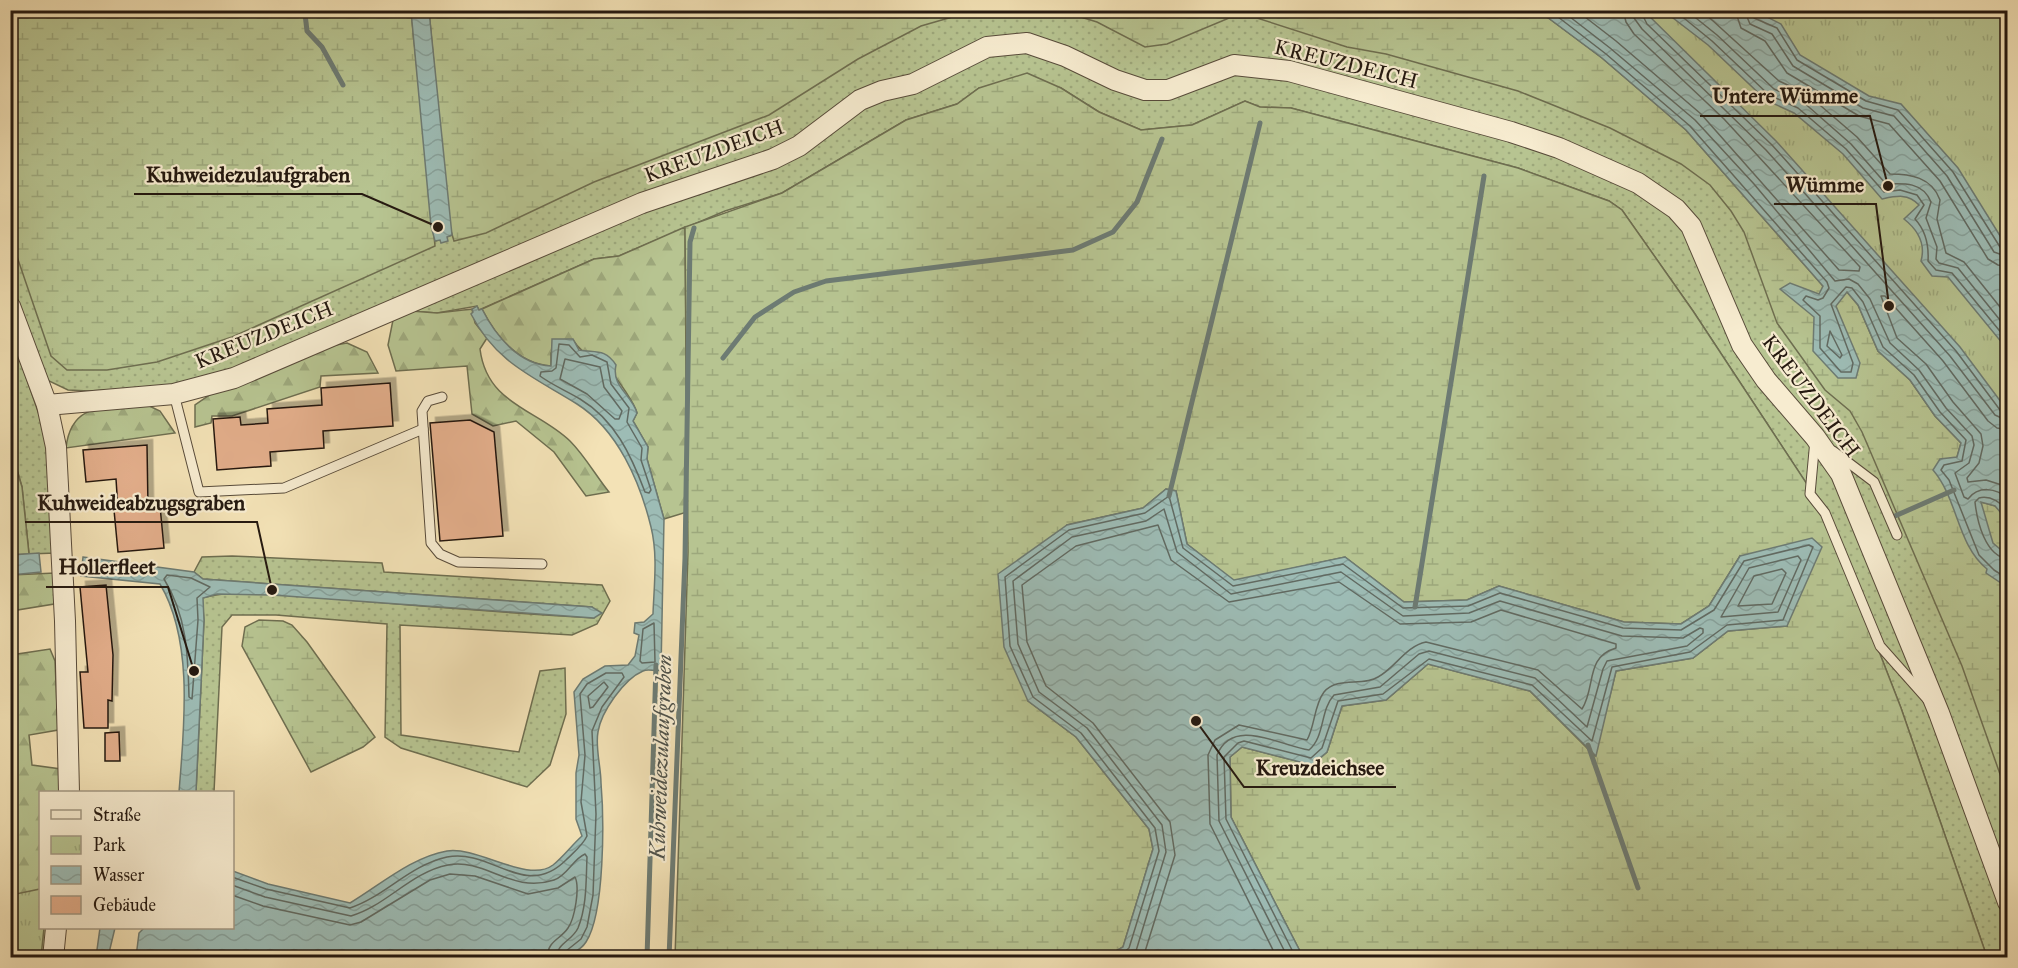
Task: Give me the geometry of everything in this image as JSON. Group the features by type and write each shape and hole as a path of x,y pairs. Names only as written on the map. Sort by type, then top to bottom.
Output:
{"street":[{"name":"KREUZDEICH","path":"47,405 174,394 234,378 642,203 773,159 799,146 860,100 882,91 913,84 987,47 1027,43 1065,56 1115,80 1145,90 1168,90 1234,65 1289,71 1511,132 1559,148 1638,183 1676,209 1692,226 1743,345 1766,380 1815,437 1841,474 1938,713 2007,902"},
{"path":"10,306 47,405 59,477 69,791"},
{"path":"53,957 56,929"}],"lane":[{"path":"174,394 199,492 284,488 423,429"},
{"path":"442,397 428,401 423,411 431,543 440,554 458,562 542,564"},
{"path":"1815,437 1874,482 1897,535"},
{"path":"1815,437 1810,494 1825,513 1880,646 1938,713"}],"green space":[{"path":"10,11 411,11 435,246 232,337 157,362 107,370 67,370 51,356 11,239"},
{"path":"411,11 436,241 452,235 429,11 1539,11 1686,130 2007,587 2007,957 1987,957 1901,708 1824,510 1693,311 1622,210 1609,201 1518,168 1291,108 1260,107 1245,101 1192,125 1141,130 1099,112 1061,88 979,88 957,104 906,120 782,193 725,211 619,256 594,259 479,310 477,306 437,313 411,311 233,370 172,386 89,391 68,390 49,381 40,370 11,284 10,17"},
{"path":"429,11 973,11 921,26 858,59 769,115 594,182 486,233 454,241 449,224"},
{"path":"1061,11 1539,11 1602,58 1686,130 1823,286 1847,292 1858,305 1878,351 1910,380 1935,416 1961,443 1957,457 1981,502 1996,506 2007,520 2007,794 1962,666 1862,432 1850,411 1825,390 1777,323 1744,232 1710,185 1681,164 1610,128 1518,91 1386,54 1347,47 1257,18 1229,18 1167,44 1145,47 1097,22"},
{"path":"1582,11 2007,11 2007,468 1868,292"},
{"path":"1027,73 1061,88 1099,112 1141,130 1192,125 1245,101 1260,107 1291,108 1518,168 1609,201 1622,210 1693,311 1824,510 1901,708 1987,957 1303,957 1231,817 1230,757 1242,747 1312,765 1327,752 1342,706 1386,700 1428,664 1530,691 1595,756 1616,671 1693,658 1728,631 1787,626 1740,556 1709,606 1681,624 1624,622 1499,586 1467,600 1404,602 1345,557 1234,581 1187,544 1176,491 1166,489 1143,508 1067,525 1028,701 1076,737 1149,829 1153,849 1123,947 1105,958 675,958 688,552 685,227 782,193 906,120 957,104 979,88"},
{"path":"685,227 687,512 664,519 647,459 648,447 633,421 637,413 636,409 612,373 586,354 573,340 551,353 551,366 528,360 509,347 494,329 482,309 594,259 619,256"},
{"path":"472,309 475,323 487,338 480,349 492,382 515,404 557,430 570,441 609,492 586,496 554,452 516,421 493,426 472,414 467,366 396,371 388,345 393,320 411,311 437,313"},
{"path":"10,331 43,426 53,473 55,553 29,554 22,487 11,448"},
{"path":"347,343 367,352 378,373 321,376 320,387 232,416 212,416 211,423 195,427 195,405 214,392 330,346"},
{"path":"145,404 160,411 175,433 66,448 69,433 83,414 105,407"},
{"path":"10,448 22,487 29,554 11,555"},
{"path":"232,556 382,563 384,572 602,585 610,601 597,624 572,635 400,625 401,735 519,752 540,671 565,668 566,714 550,765 527,787 401,748 385,737 387,624 276,615 232,615 222,627 214,791 196,791 204,620 202,598 238,593 275,593 532,614 594,618 596,615 592,607 203,579 194,572 202,557"},
{"path":"55,573 54,604 11,611 11,575"},
{"path":"259,620 283,621 292,625 307,642 375,737 363,747 311,772 242,646 245,627"},
{"path":"50,649 55,661 58,730 29,735 32,765 61,769 62,791 39,791 39,929 48,929 44,957 11,958 11,655"},
{"path":"39,889 39,929 44,929 41,957 11,957 11,895"}],"water":[{"path":"411,11 429,11 452,235 447,237 448,241 441,243 440,240 435,241 431,226"},
{"path":"1539,11 1644,11 1776,141 1960,347 2007,410 2007,520 1995,506 1981,502 1993,543 2007,555 2007,587 1986,573 1987,569 1969,547 1948,494 1933,470 1940,459 1957,457 1961,443 1935,416 1910,380 1878,351 1858,305 1847,292 1836,306 1860,363 1856,378 1838,378 1813,351 1814,317 1780,289 1790,283 1819,294 1823,286 1686,130 1602,58"},
{"path":"1664,11 1755,11 1781,24 1800,55 1869,96 1901,104 1958,168 2007,247 2007,349 1948,277 1932,276 1921,261 1920,237 1904,219 1919,205 1915,201 1897,196 1882,199 1843,154 1794,113 1766,100 1708,45"},
{"path":"477,306 479,310 482,309 494,329 509,347 539,364 551,366 552,339 573,339 579,350 599,352 612,360 616,365 616,379 637,413 633,421 648,447 647,459 664,519 661,670 645,670 628,681 614,697 598,732 603,819 602,865 597,910 586,942 576,951 555,958 136,957 139,933 143,929 234,929 234,871 268,884 350,903 409,865 434,854 459,851 517,868 543,870 553,865 582,836 576,819 576,773 579,755 574,692 583,679 605,666 628,665 635,656 639,635 634,633 635,623 644,622 653,614 655,570 651,527 634,475 616,442 592,415 531,377 504,357 481,331 471,314 472,309"},
{"path":"1166,489 1176,491 1187,544 1234,580 1345,557 1404,602 1467,600 1499,586 1624,622 1681,624 1709,606 1740,556 1812,538 1822,547 1787,626 1728,631 1693,658 1616,671 1596,756 1530,691 1428,664 1386,700 1342,706 1327,752 1312,765 1242,747 1230,757 1231,817 1303,957 1105,957 1123,947 1153,849 1149,829 1076,737 1028,701 1004,647 998,574 1067,525 1143,508"},
{"path":"39,553 41,572 11,575 11,555"},
{"path":"83,557 194,572 203,579 592,607 602,613 594,618 272,595 217,594 203,598 196,791 179,791 184,685 178,632 171,607 160,584 81,576"},
{"path":"100,929 115,929 108,957 96,957"}],"building":[{"path":"390,383 393,426 323,431 324,448 270,452 271,466 217,470 213,419 240,417 241,425 268,423 267,409 322,405 321,388"},
{"path":"470,420 494,432 503,536 440,541 430,423"},
{"path":"147,445 148,507 160,506 164,548 118,552 114,510 118,509 116,479 86,482 83,450"},
{"path":"106,585 113,655 112,701 108,700 108,728 84,728 80,672 88,672 80,587"},
{"path":"119,732 120,761 105,761 105,733"}],"waterway":[{"path":"302,10 305,14 307,31 322,47 343,85"},
{"path":"1169,496 1260,123"},
{"path":"723,358 755,317 794,292 826,281 1073,250 1113,232 1137,202 1162,139"},
{"path":"1415,607 1484,176"},
{"name":"Kuhweidezulaufgraben","path":"669,958 685,558 690,242 694,228"},
{"path":"1895,516 1954,490"},
{"path":"647,958 656,665"},
{"path":"1588,745 1638,888"}],"place":[{"name":"Untere Wümme","path":"1888,186"},
{"name":"Kuhweidezulaufgraben","path":"438,227"},
{"name":"Wümme","path":"1889,306"},
{"name":"Kuhweideabzugsgraben","path":"272,590"},
{"name":"Hollerfleet","path":"194,671"},
{"name":"Kreuzdeichsee","path":"1196,721"}]}
